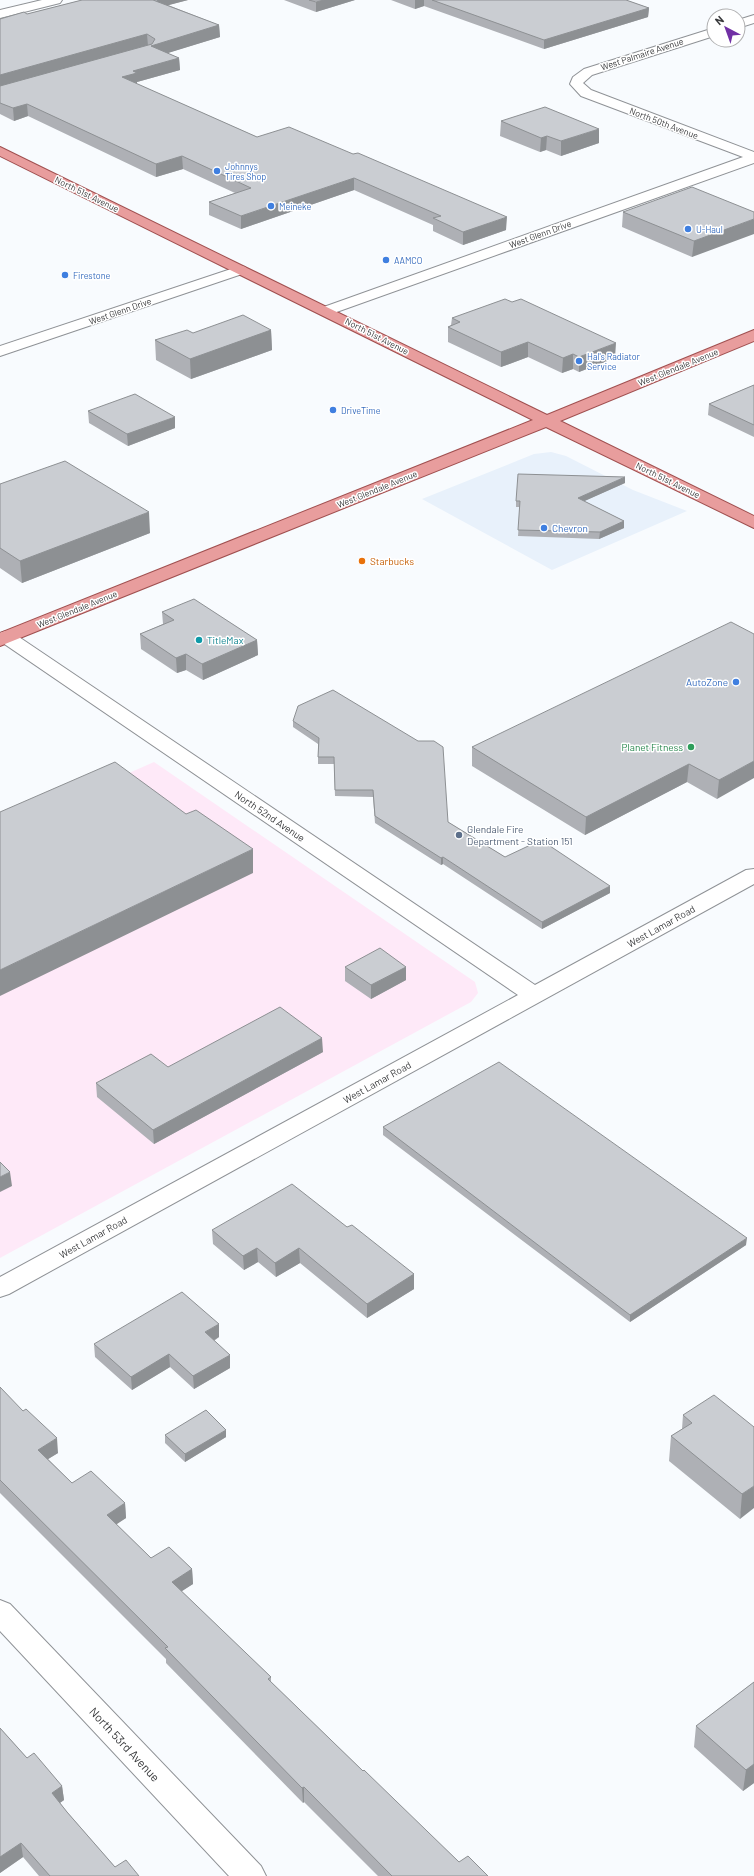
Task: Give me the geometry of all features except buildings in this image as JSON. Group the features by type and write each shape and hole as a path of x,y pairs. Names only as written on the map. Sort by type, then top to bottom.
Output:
{"main road":[{"name":"North 51st Avenue","path":"0,151 754,523"},
{"name":"West Glendale Avenue","path":"3,638 547,421 754,336"}],"street":[{"path":"0,14 56,0"},
{"name":"West Palmaire Avenue","path":"576,84 578,80 588,72 706,35"},
{"name":"North 50th Avenue","path":"576,84 586,93 754,157"},
{"name":"West Glenn Drive","path":"326,311 754,157"},
{"name":"West Glenn Drive","path":"0,351 240,270"},
{"name":"North 52nd Avenue","path":"3,638 534,995"},
{"name":"West Lamar Road","path":"0,1288 754,875"},
{"name":"North 53rd Avenue","path":"0,1612 250,1876"}],"shaded area":[{"path":"551,452 566,456 633,490 687,511 552,570 422,499 534,454"},
{"path":"154,762 475,982 478,993 471,1002 0,1258 0,830"}],"place":[{"name":"Johnnys Tires Shop","path":"217,171"},
{"name":"Meineke","path":"271,206"},
{"name":"U-Haul","path":"688,229"},
{"name":"AAMCO","path":"386,260"},
{"name":"Firestone","path":"65,275"},
{"name":"Hal's Radiator Service","path":"579,361"},
{"name":"DriveTime","path":"333,410"},
{"name":"Chevron","path":"544,528"},
{"name":"Starbucks","path":"362,561"},
{"name":"TitleMax","path":"199,640"},
{"name":"AutoZone","path":"736,682"},
{"name":"Planet Fitness","path":"691,747"},
{"name":"Glendale Fire Department - Station 151","path":"459,835"}]}
